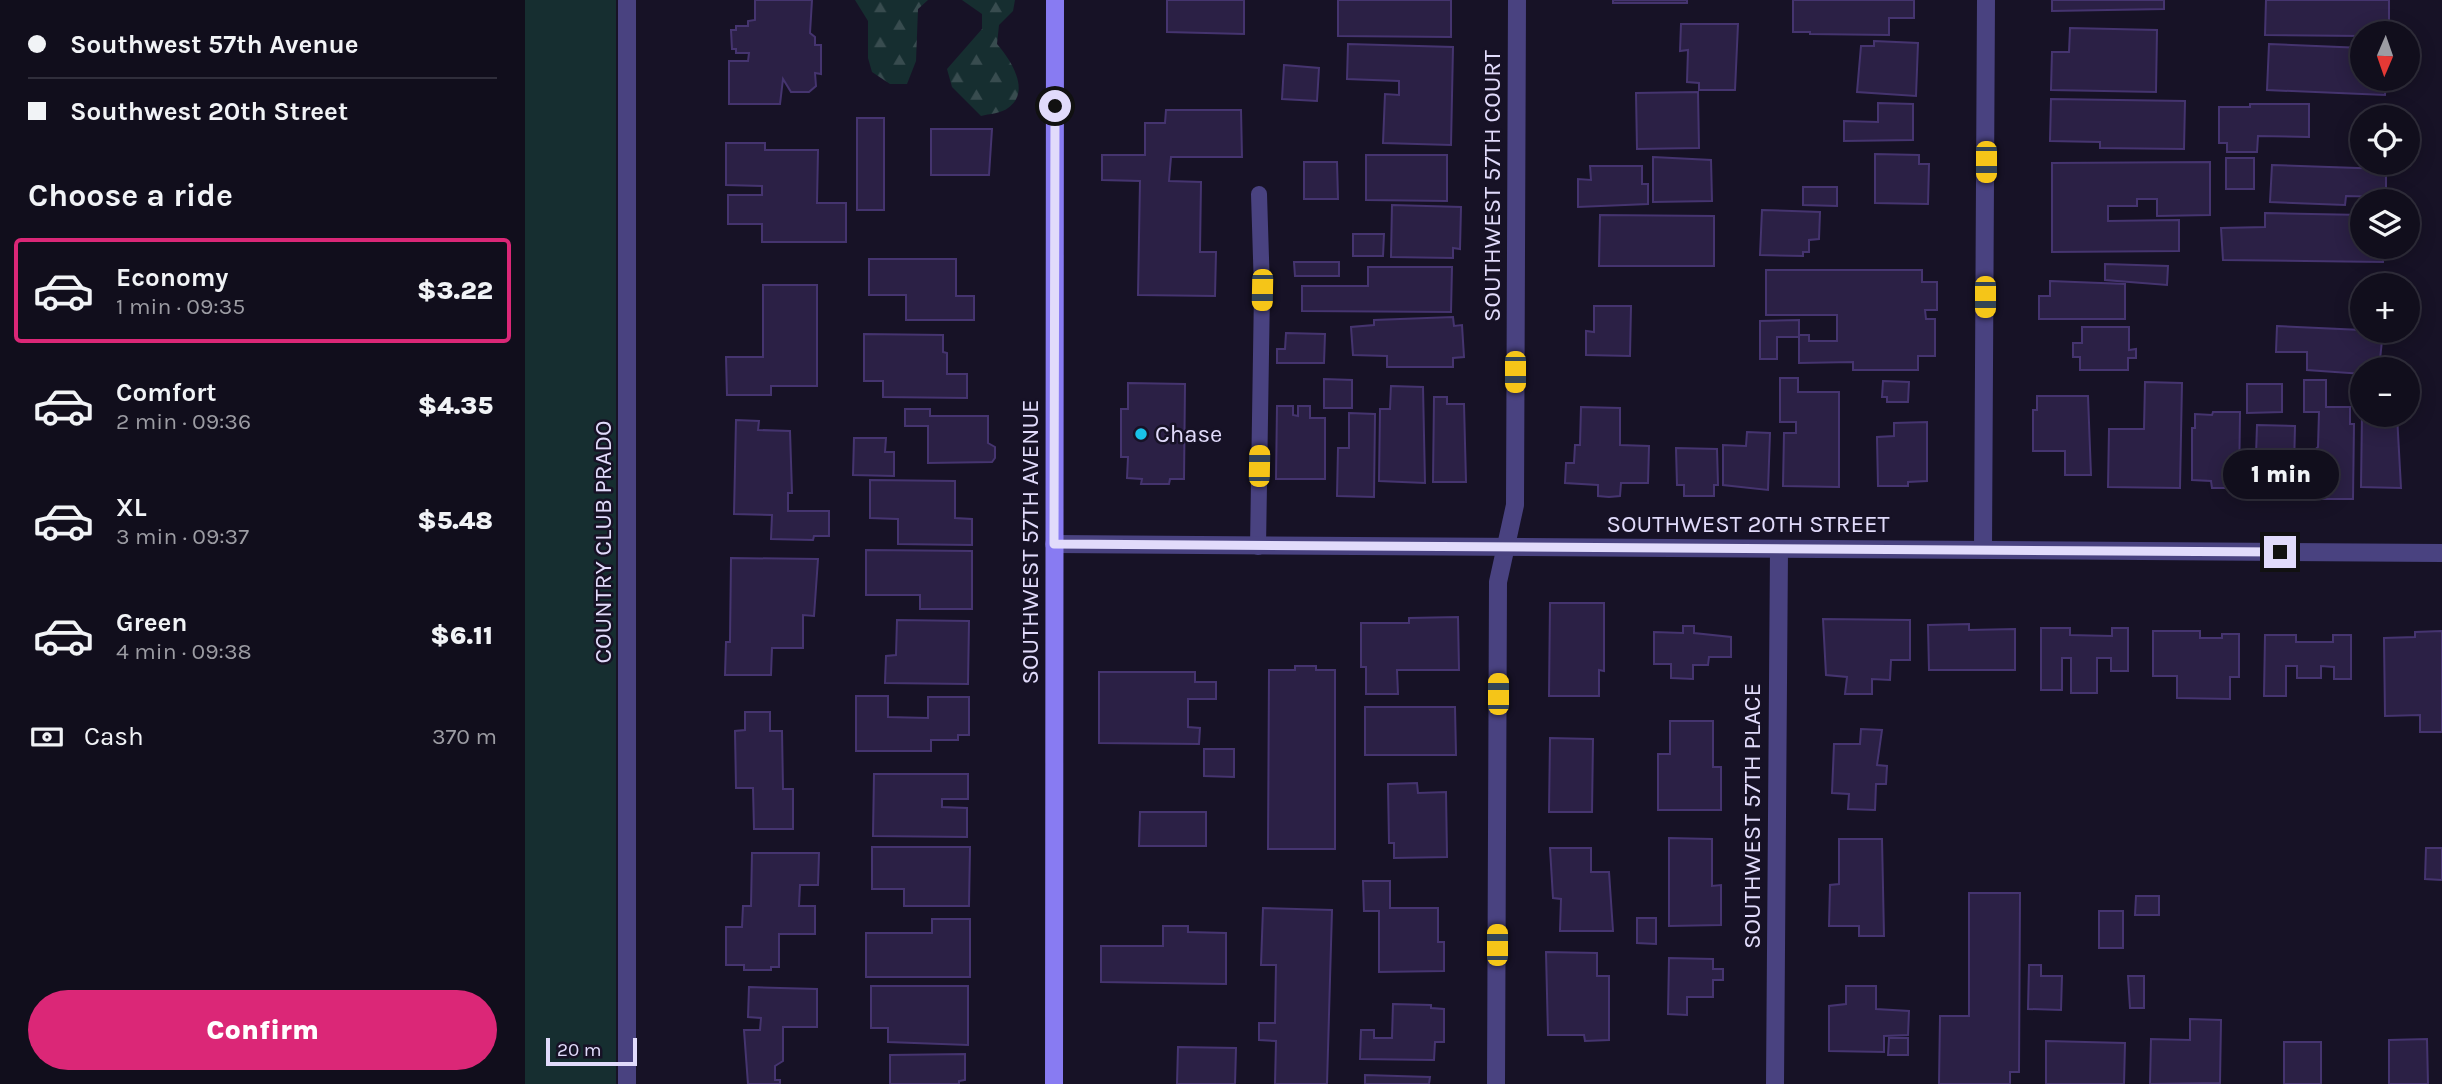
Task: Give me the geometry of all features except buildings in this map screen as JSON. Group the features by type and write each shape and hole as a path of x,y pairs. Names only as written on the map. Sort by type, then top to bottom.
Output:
{"main road":[{"name":"SOUTHWEST 57TH AVENUE","path":"1054,1084 1055,0"}],"street":[{"name":"COUNTRY CLUB PRADO","path":"627,0 627,1084"},
{"name":"SOUTHWEST 57TH COURT","path":"1496,1084 1499,582 1515,505 1517,0"},
{"path":"1983,550 1986,0"},
{"name":"SOUTHWEST 20TH STREET","path":"1054,544 2442,553"},
{"name":"SOUTHWEST 57TH PLACE","path":"1775,1084 1779,549"}],"lane":[{"path":"1258,547 1262,290 1259,194"}],"green space":[{"path":"525,0 616,0 616,1084 525,1084"},
{"path":"855,0 928,0 918,9 916,61 907,84 890,84 872,72 868,58 868,21"},
{"path":"962,0 1015,0 1013,11 999,25 997,44 1013,66 1018,93 1015,101 1002,111 981,116 952,87 947,69 982,29 982,14"}],"place":[{"name":"Chase","path":"1141,434"}],"route":[{"path":"1055,106 1054,544 2280,552"}]}
